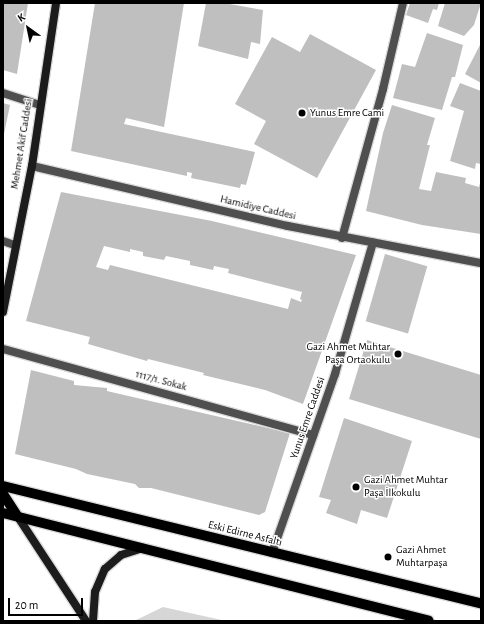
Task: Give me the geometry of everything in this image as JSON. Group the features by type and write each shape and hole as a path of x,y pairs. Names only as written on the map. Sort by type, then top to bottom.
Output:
{"main road":[{"name":"Mehmet Akif Caddesi","path":"3,312 14,245 32,166 39,106 56,3"},
{"name":"Eski Edirne Asfaltı","path":"3,486 272,553 481,602"},
{"path":"3,494 86,621"},
{"path":"3,513 429,621"},
{"path":"93,621 95,592 105,569 121,555 143,548"}],"street":[{"path":"342,238 383,89 403,3"},
{"path":"3,93 39,106"},
{"name":"Hamidiye Caddesi","path":"32,166 342,238 373,242 481,263"},
{"path":"3,241 14,245"},
{"name":"Yunus Emre Caddesi","path":"272,553 335,374 373,242"},
{"name":"1117/1. Sokak","path":"3,349 313,435"}],"shaded area":[{"path":"163,607 226,621 134,621"}],"building":[{"path":"3,3 28,3 17,74 3,70"},
{"path":"95,3 184,3 164,127 126,118 124,124 255,152 246,185 241,184 240,188 191,178 192,173 187,172 187,176 71,151"},
{"path":"206,3 224,3 263,10 260,44 251,42 248,59 198,46"},
{"path":"410,3 439,3 437,10 433,9 428,23 406,15"},
{"path":"445,3 481,3 474,25 464,36 438,26"},
{"path":"427,33 463,45 455,77 452,77 442,110 393,98 402,64 415,67"},
{"name":"Yunus Emre Cami","path":"310,34 376,70 317,178 254,144 266,121 235,104 272,37 300,52"},
{"path":"481,43 481,83 465,74"},
{"path":"460,83 481,91 481,164 476,163 475,169 450,161 464,111 450,106"},
{"path":"3,103 10,105 4,134 3,133"},
{"path":"392,105 435,118 427,145 430,145 419,189 431,191 436,172 466,178 465,183 479,187 481,179 481,234 422,225 366,211 383,133"},
{"path":"61,192 212,221 356,255 303,404 265,390 203,375 204,373 148,359 147,361 88,344 90,337 26,321","holes":["104,246 130,252 130,249 143,252 143,256 164,260 166,256 190,261 190,265 213,270 214,266 229,269 228,273 302,292 300,299 302,300 301,302 291,298 288,309 110,265 108,270 96,267"]},
{"path":"385,254 427,266 408,333 366,321"},
{"path":"367,340 481,375 481,439 349,399"},
{"path":"31,370 74,381 74,385 107,388 107,391 290,433 265,512 259,515 151,488 139,488 135,484 87,474 76,469 15,454"},
{"path":"344,418 412,441 387,518 361,510 357,524 326,513 331,500 319,497"}],"place":[{"name":"Yunus Emre Cami","path":"302,113"},
{"name":"Gazi Ahmet Muhtar Paşa Ortaokulu","path":"398,354"},
{"name":"Gazi Ahmet Muhtar Paşa İlkokulu","path":"356,487"},
{"name":"Gazi Ahmet Muhtarpaşa","path":"388,557"}]}
